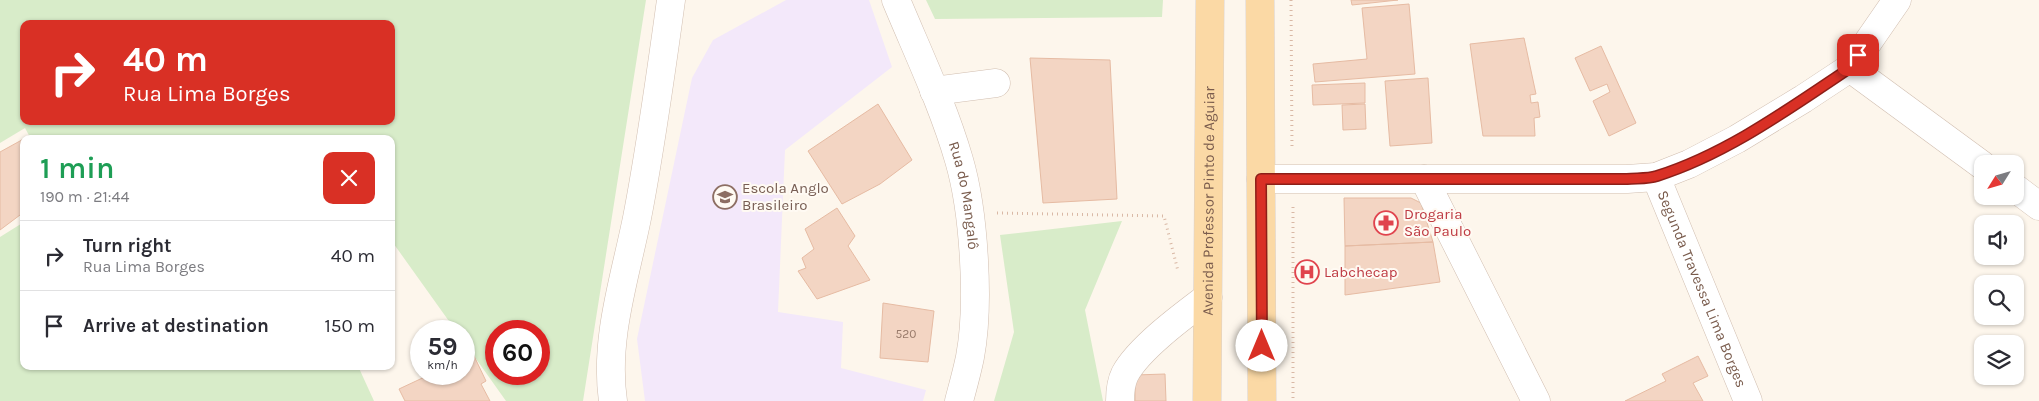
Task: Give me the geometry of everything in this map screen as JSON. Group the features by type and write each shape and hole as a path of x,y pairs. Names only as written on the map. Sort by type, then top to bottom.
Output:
{"main road":[{"name":"Avenida Professor Pinto de Aguiar","path":"1207,401 1210,0"},
{"path":"1260,0 1262,401"}],"street":[{"path":"613,401 610,355 637,217 671,0"},
{"name":"Rua do Mangalô","path":"896,0 960,161 969,213 975,310 970,356 959,401"},
{"path":"1261,179 1627,179 1656,176 1689,164 1737,139 1850,68 1897,0"},
{"path":"1850,68 1974,159"},
{"path":"934,92 996,83"},
{"name":"Segunda Travessa Lima Borges","path":"1656,176 1748,401"},
{"path":"1424,179 1536,401"},
{"path":"2024,195 2039,206"},
{"path":"1120,401 1124,376 1132,364 1181,317 1208,297"}],"path":[{"path":"969,213 1164,216 1179,276"}],"shaded area":[{"name":"Escola Anglo Brasileiro","path":"786,0 869,0 892,67 785,150 778,312 843,322 841,368 926,390 923,401 645,401 637,339 692,78 713,40"}],"green space":[{"path":"0,0 646,0 583,401 506,401 495,385 550,385 550,320 485,320 485,372 475,357 475,320 448,320 395,246 395,135 29,135 25,128 0,143"},
{"path":"926,0 1163,0 1162,17 935,19"},
{"path":"1122,221 1085,310 1103,401 994,401 1014,332 1000,235"},
{"path":"20,224 20,370 360,370 374,401 0,401 0,237"}],"building":[{"path":"1351,0 1398,0 1352,5"},
{"path":"1409,4 1415,74 1315,82 1313,64 1367,59 1362,8"},
{"path":"1524,38 1536,94 1530,95 1531,103 1538,102 1540,117 1534,118 1535,136 1483,136 1470,44"},
{"path":"1601,46 1636,123 1609,136 1593,101 1610,92 1607,84 1590,91 1575,58"},
{"path":"1030,58 1110,60 1117,199 1043,203"},
{"path":"1428,78 1432,143 1390,146 1385,81"},
{"path":"1365,83 1365,103 1313,105 1312,85"},
{"path":"878,104 912,160 880,184 842,204 808,151"},
{"path":"1365,104 1366,129 1343,130 1342,105"},
{"path":"20,141 20,215 0,230 0,152"},
{"name":"Drogaria São Paulo","path":"1344,198 1411,198 1421,203 1433,242 1345,246"},
{"path":"837,208 855,236 848,246 870,280 817,299 798,271 806,268 802,258 814,249 805,229"},
{"name":"Labchecap","path":"1433,242 1440,282 1345,295 1345,246"},
{"path":"883,303 934,311 928,362 880,358"},
{"path":"1698,356 1708,376 1693,383 1703,401 1625,401 1666,381 1662,374"},
{"path":"475,358 485,379 485,382 481,384 490,401 405,401 399,389 410,384 475,385"},
{"path":"1165,374 1166,401 1135,401 1135,375"}],"place":[{"name":"Escola Anglo Brasileiro","path":"725,197"},
{"name":"Drogaria São Paulo","path":"1386,223"},
{"name":"Labchecap","path":"1307,272"}],"route":[{"path":"1262,346 1261,179 1627,179 1656,176 1689,164 1737,139 1850,68 1858,55"}]}
